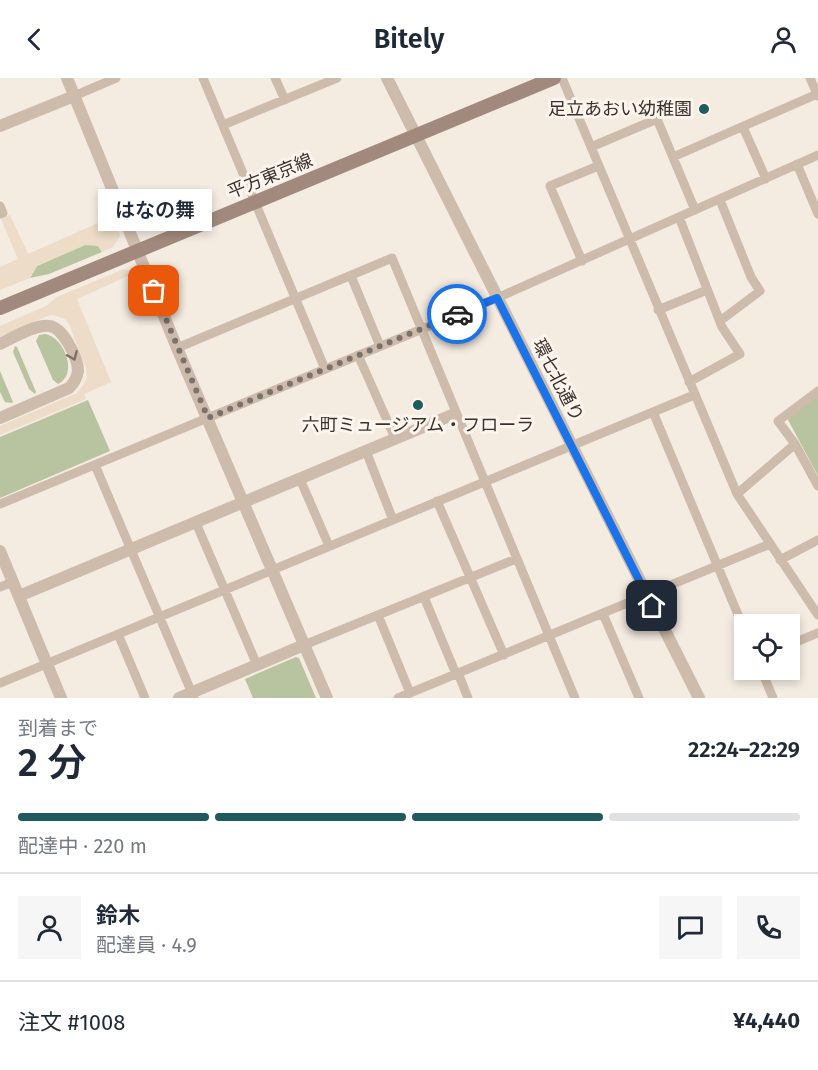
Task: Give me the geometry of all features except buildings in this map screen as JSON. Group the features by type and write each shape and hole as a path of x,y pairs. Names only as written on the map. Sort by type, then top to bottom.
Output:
{"main road":[{"name":"平方東京線","path":"0,308 554,78"}],"street":[{"path":"67,78 177,348 327,698"},
{"path":"0,126 116,78"},
{"path":"203,78 325,369"},
{"path":"275,78 285,100"},
{"path":"223,125 337,78"},
{"name":"環七北通り","path":"387,78 699,698"},
{"path":"562,78 737,494 818,615"},
{"path":"673,157 818,95 810,78"},
{"path":"591,147 657,119 695,210"},
{"path":"742,127 766,179"},
{"path":"0,504 497,298 818,155"},
{"path":"797,164 818,214"},
{"path":"582,261 550,186 598,166"},
{"path":"720,200 760,291 720,321"},
{"path":"0,206 3,213 0,214"},
{"path":"679,218 720,321 740,354 689,382"},
{"path":"177,348 392,258 454,414 575,698"},
{"path":"351,276 380,346"},
{"path":"658,310 707,290"},
{"path":"0,344 40,327 56,327 64,334 78,368 76,379 69,388 0,418"},
{"path":"358,355 395,438"},
{"path":"818,392 778,421 795,444 818,486"},
{"path":"0,683 694,395"},
{"path":"653,412 738,614"},
{"path":"19,596 454,414"},
{"path":"737,494 795,444"},
{"path":"366,451 393,520"},
{"path":"95,465 193,695"},
{"path":"300,478 329,546"},
{"path":"437,501 504,655"},
{"path":"196,523 257,665"},
{"path":"780,560 818,540"},
{"path":"398,698 770,544"},
{"path":"0,551 61,698"},
{"path":"179,698 193,695 304,645 516,559"},
{"path":"0,587 13,582"},
{"path":"423,597 468,698"},
{"path":"603,614 639,698"},
{"path":"378,615 410,693"},
{"path":"800,640 818,633"},
{"path":"118,634 145,698"},
{"path":"766,680 773,698"},
{"path":"424,687 429,698"}],"green space":[{"path":"85,245 98,246 102,252 49,274 30,278 37,266"},
{"path":"45,334 58,342 66,356 68,372 58,384 53,380 36,341 39,335"},
{"path":"15,346 35,394 29,389 13,352"},
{"path":"0,371 12,403 5,402 0,392"},
{"path":"818,396 818,476 787,418"},
{"path":"88,400 110,451 0,498 0,437"},
{"path":"296,657 299,658 316,698 253,698 245,679"}],"shaded area":[{"path":"10,215 28,254 114,216 120,236 113,247 102,252 98,246 85,245 37,266 30,278 0,290 0,267 18,259 1,219"},
{"path":"124,269 134,272 140,278 128,276 77,299 111,382 84,394 86,399 0,435 0,426 77,393 87,377 86,368 65,319 53,315 47,316 0,337 0,326 46,306 57,297"}],"way so far":[{"path":"154,291 208,418 457,314"}],"place":[{"name":"足立あおい幼稚園","path":"704,109"},
{"name":"はなの舞","path":"154,291"},
{"name":"六町ミュージアム・フローラ","path":"418,405"}],"route":[{"path":"457,314 497,298 652,606"}]}
